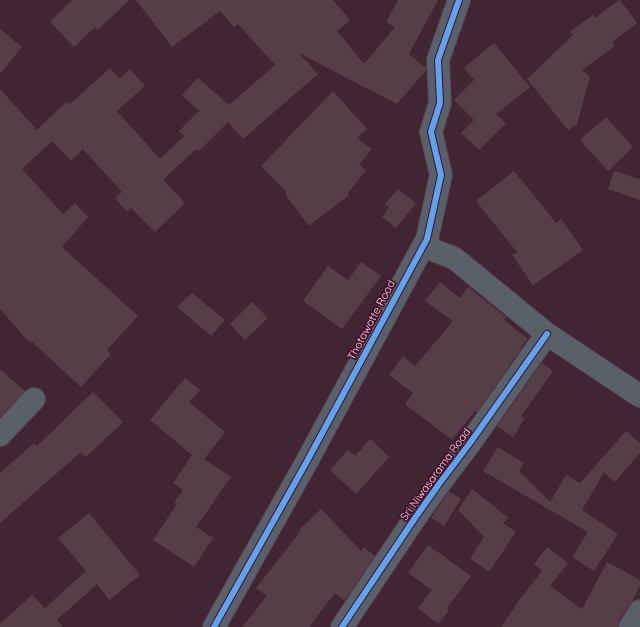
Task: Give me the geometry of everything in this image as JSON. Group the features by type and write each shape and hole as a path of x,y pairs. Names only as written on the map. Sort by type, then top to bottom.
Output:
{"street":[{"name":"Thotawatte Road","path":"214,627 306,463 426,239 441,175 431,132 440,104 438,60 459,0"},
{"path":"423,246 454,258 547,334 640,396"},
{"name":"Sri Niwasarama Road","path":"342,627 435,490 547,334"},
{"path":"0,435 34,399"},
{"path":"630,627 640,611"}],"building":[{"path":"72,0 129,0 98,30 95,27 74,47 50,22"},
{"path":"136,0 333,0 350,20 337,31 364,64 395,27 386,22 398,0 438,0 409,54 426,68 426,70 397,104 299,53 318,74 243,139 228,122 199,151 196,149 163,180 185,203 155,232 131,208 127,212 115,198 122,192 83,149 71,161 52,141 22,169 63,214 75,203 88,217 62,247 138,316 107,350 111,354 81,387 31,341 29,342 0,309 0,89 37,130 66,102 69,105 110,68 119,79 130,69 145,86 117,111 160,159 184,136 179,131 199,111 182,95 198,78 229,105 275,65 238,24 234,27 220,11 172,47"},
{"path":"619,0 637,23 612,42 615,46 582,70 590,77 577,124 568,130 527,79 573,35 570,32 593,15 595,18"},
{"path":"0,29 22,47 0,74"},
{"path":"494,43 530,87 496,114 506,123 479,150 461,133 474,120 454,100 474,80 464,68"},
{"path":"333,91 367,129 357,138 372,149 359,165 366,170 348,193 349,195 309,226 285,194 287,192 261,166"},
{"path":"606,117 633,147 608,171 580,140"},
{"path":"514,171 556,223 561,219 583,250 533,285 512,255 517,252 476,201"},
{"path":"614,171 640,179 640,200 608,189"},
{"path":"398,189 416,203 396,228 382,217 389,207 385,204"},
{"path":"361,262 381,276 342,329 303,301 328,266 348,280"},
{"path":"440,282 460,298 468,287 506,317 504,320 528,339 520,348 521,349 477,412 475,411 452,440 405,404 413,393 389,375 403,356 415,366 453,321 425,301"},
{"path":"192,293 225,320 211,336 177,307"},
{"path":"252,302 268,318 245,340 230,324"},
{"path":"542,363 553,371 521,416 525,418 513,437 497,426"},
{"path":"0,369 25,391 0,417"},
{"path":"185,378 200,390 189,402 225,432 204,459 231,477 196,527 213,538 194,567 153,540 177,504 174,502 183,490 173,483 192,455 150,420"},
{"path":"93,392 123,422 86,457 81,452 0,523 0,473 34,443 37,446"},
{"path":"626,431 640,443 640,453 615,482 604,472 582,510 618,534 594,571 572,557 588,532 483,471 498,447 524,463 519,471 550,502 566,475 580,483"},
{"path":"370,439 389,457 356,494 330,470 348,450 355,456"},
{"path":"472,489 509,518 503,523 516,532 489,572 470,558 484,537 458,510"},
{"path":"449,491 461,499 444,526 431,518"},
{"path":"321,509 361,551 364,547 375,556 348,596 344,600 335,593 309,627 242,627 267,596 256,588 300,532 299,530"},
{"path":"89,513 140,575 109,600 97,584 57,620 63,627 0,627 0,624 32,595 45,608 86,571 58,538"},
{"path":"428,545 471,576 447,608 449,610 438,624 418,608 432,590 408,573"},
{"path":"547,547 568,563 550,586 582,609 607,562 640,580 640,586 631,603 619,620 618,627 501,627 520,599 542,571 534,564"}],"cycle path":[{"path":"214,627 306,463 427,239 441,175 431,132 440,103 438,60 459,0"},
{"path":"342,627 415,518 547,334"}]}
